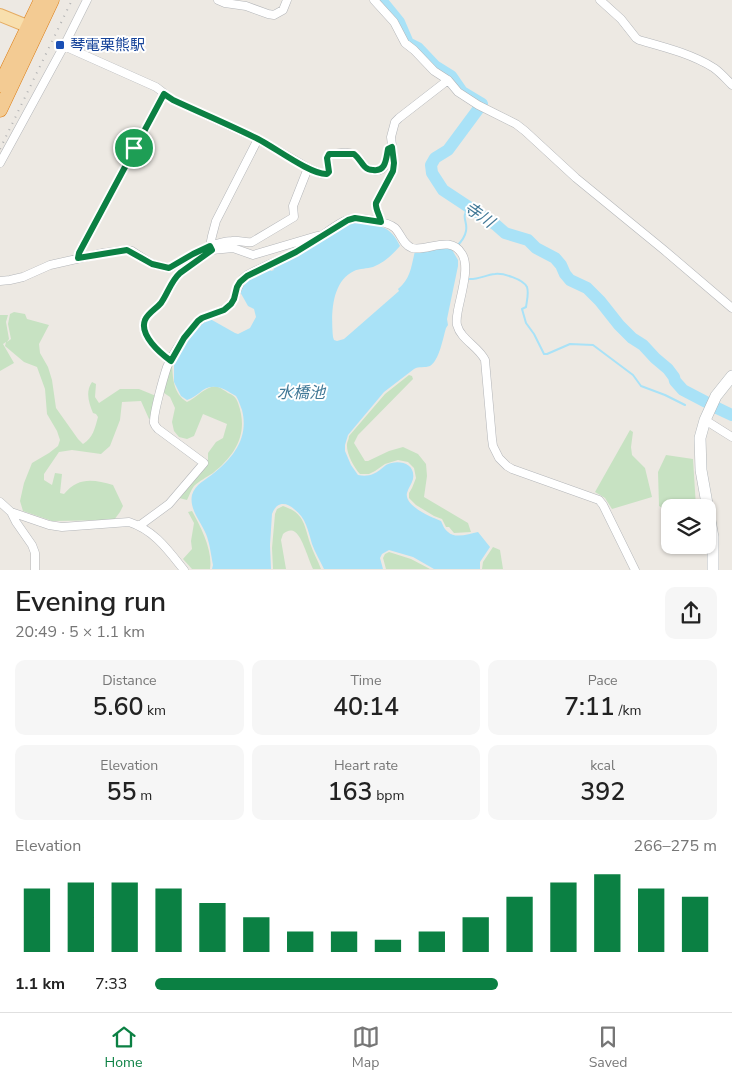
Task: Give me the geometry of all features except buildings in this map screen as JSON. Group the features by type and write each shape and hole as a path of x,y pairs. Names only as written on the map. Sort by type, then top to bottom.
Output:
{"highway":[{"path":"0,110 33,28 41,0"},
{"path":"0,85 33,28 52,0"}],"main road":[{"path":"0,15 33,28"},
{"path":"713,570 713,537 701,470 700,438 705,420 716,396 732,376"}],"street":[{"path":"0,163 87,0"},
{"path":"218,0 274,14 283,10 287,0"},
{"path":"374,0 394,22 405,44 414,50 434,71 448,80 458,92 525,130 576,178 732,308"},
{"path":"600,0 621,19 639,40 671,49 704,62 732,85"},
{"path":"64,46 156,87 173,100 258,139 322,174 329,172 327,158 329,154 351,153 358,157 365,167 376,171 385,165 388,149 392,147"},
{"path":"381,222 376,203 393,171 392,131 395,122 448,80"},
{"path":"78,258 164,94"},
{"path":"211,248 216,221 258,139"},
{"path":"0,281 10,280 50,265 78,258 127,250 152,264 169,268 193,254 232,241 252,242 294,217 293,206 308,168"},
{"path":"139,526 169,504 204,463 158,429 154,421 168,367 184,338 202,318 224,310 231,304 237,287 247,276 296,252 348,220 355,218 390,224 406,244 412,248 444,244 461,252 466,261 457,322 460,332 482,354 485,360 492,439 495,451 503,462 517,471 599,500 635,570"},
{"path":"171,361 149,339 144,323 146,318 161,303 180,273 211,248 233,248 253,255 321,236"},
{"path":"705,420 732,437"},
{"path":"0,502 11,512 32,545 35,553 35,570"},
{"path":"11,512 56,526 130,522 150,532 184,570"}],"green space":[{"path":"14,312 25,314 27,319 49,325 39,344 40,353 48,367 52,380 56,408 83,444 95,429 98,417 93,413 88,398 92,382 96,384 95,397 99,403 120,389 139,389 156,396 152,417 149,419 141,401 122,402 120,420 110,446 101,454 72,450 59,452 44,474 44,480 52,485 55,473 62,474 60,493 64,494 69,488 80,482 99,481 113,485 123,506 114,520 52,521 23,511 20,501 24,483 32,463 58,446 60,440 47,414 45,389 37,367 24,362 5,346 6,342 3,344 14,363 0,371 0,315 8,315 6,322 9,339 7,342 11,339 8,324 10,314"},
{"path":"172,364 176,390 187,402 206,389 218,387 235,398 241,414 241,433 234,450 221,466 194,486 187,500 179,498 179,495 208,461 208,453 216,442 223,438 227,424 203,414 194,436 187,439 179,437 174,431 172,422 175,408 170,397 164,393 166,377"},
{"path":"409,375 413,379 358,435 354,443 365,461 403,447 418,454 426,464 427,476 424,497 468,523 471,532 454,533 449,527 446,527 442,519 416,505 409,498 409,493 416,478 414,468 408,462 398,460 385,464 369,474 360,474 349,456 347,444 349,436 385,394"},
{"path":"630,430 633,432 632,455 645,468 652,497 612,509 605,498 595,492"},
{"path":"666,455 693,459 696,499 661,499 661,507 659,506 658,472"},
{"path":"283,506 295,512 302,520 321,569 313,569 298,534 294,531 288,531 283,534 281,540 286,569 273,569 272,548 275,514 277,509"},
{"path":"192,511 208,547 210,569 192,569 183,559 192,549 191,541 194,523 188,512"},
{"path":"493,547 500,550 503,569 482,569 483,562"},
{"path":"389,552 411,559 430,569 386,569 383,558"}],"water":[{"name":"水橋池","path":"359,222 388,230 400,246 381,263 373,267 354,271 346,276 341,283 334,300 332,328 334,340 344,339 399,291 398,289 406,281 410,272 415,251 451,248 458,260 458,266 447,319 448,325 436,359 430,366 414,369 384,392 348,435 345,451 358,475 371,475 386,465 396,462 409,466 412,469 413,479 407,493 407,498 414,507 441,521 446,530 451,534 462,535 478,532 490,547 480,562 480,569 434,569 413,557 389,550 382,554 380,558 383,569 324,569 313,547 304,520 293,508 283,504 276,507 272,514 271,569 212,569 213,565 206,534 192,505 192,495 198,485 221,467 238,446 244,420 239,401 236,396 228,391 212,387 187,400 181,396 174,382 174,362 185,341 204,319 212,320 238,334 250,328 256,317 254,309 248,306 239,290 249,280 257,275 274,270 273,268 298,256 335,231"}],"waterway":[{"name":"寺川","path":"381,0 399,22 408,43 418,48 435,66 451,76 462,92 482,104 448,150 435,158 431,165 432,173 443,190 505,233 528,240 536,248 555,258 570,280 587,288 619,325 668,369 683,390 706,402"},
{"path":"457,246 465,233 465,214 469,207"},
{"path":"468,279 499,274 512,277 525,284 528,289 528,297 526,307 522,309 526,323 544,354 570,344 593,345 633,375 641,386 685,405"},
{"name":"寺川","path":"717,408 732,415"}],"railway":[{"path":"0,149 72,0"}],"place":[{"name":"琴電栗熊駅","path":"60,45"}],"route":[{"path":"164,94 173,100 258,139 322,174 329,172 327,158 329,154 354,154 365,167 376,171 385,165 388,149 392,147 394,163 393,171 376,203 381,222 355,218 342,222 304,248 247,276 237,287 231,304 224,310 198,321 184,338 171,361 160,353 149,339 144,323 146,318 161,303 176,277 212,250 210,246 169,268 152,264 132,251 127,250 78,258 134,148 164,94"}]}
